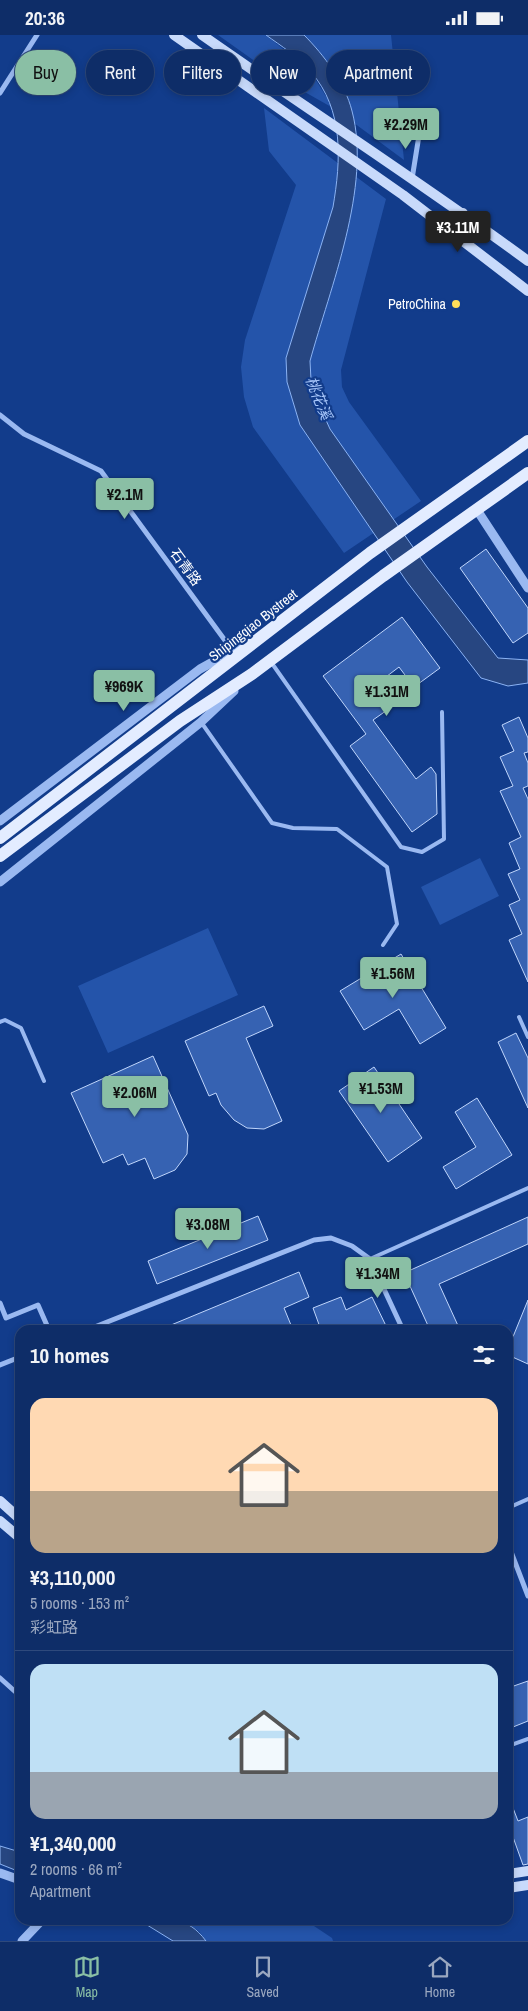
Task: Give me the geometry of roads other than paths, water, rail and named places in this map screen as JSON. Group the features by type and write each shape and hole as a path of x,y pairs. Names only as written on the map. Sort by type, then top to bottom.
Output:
{"main road":[{"path":"174,35 403,195 528,291"},
{"path":"202,35 402,174 463,213 528,261"},
{"path":"453,234 451,220 463,213"},
{"name":"Shipingqiao Bystreet","path":"0,838 370,553 528,441"},
{"path":"0,856 180,721 252,675 383,576 528,473"},
{"path":"0,1501 15,1514"},
{"path":"0,1521 15,1534"},
{"path":"513,1873 528,1871"},
{"path":"513,1887 528,1885"}],"street":[{"path":"0,93 37,35"},
{"path":"412,180 421,123"},
{"name":"石青路","path":"0,415 24,434 101,471 232,650"},
{"path":"477,510 528,588"},
{"path":"0,821 200,669 232,650 267,633"},
{"path":"0,881 201,722 252,675"},
{"path":"101,1325 314,1240 331,1238 352,1246 370,1259 401,1325"},
{"path":"0,1303 6,1318 38,1305 47,1325"},
{"path":"0,1365 15,1359"},
{"path":"513,1557 528,1595"},
{"path":"0,1678 15,1692"},
{"path":"0,1873 15,1878"},
{"path":"22,1941 37,1925"}],"lane":[{"path":"270,661 401,847 422,852 444,839 442,711"},
{"path":"201,722 272,823 293,828 337,829 387,867 397,924 383,945"},
{"path":"519,1017 528,1037"},
{"path":"0,1022 5,1020 22,1028 44,1081"},
{"path":"370,1259 528,1188"},
{"path":"513,1506 528,1499"},
{"path":"513,1744 528,1739"}],"place":[{"name":"PetroChina","path":"456,304"}],"water label":[{"name":"桃花溪","path":"319,398"}]}
